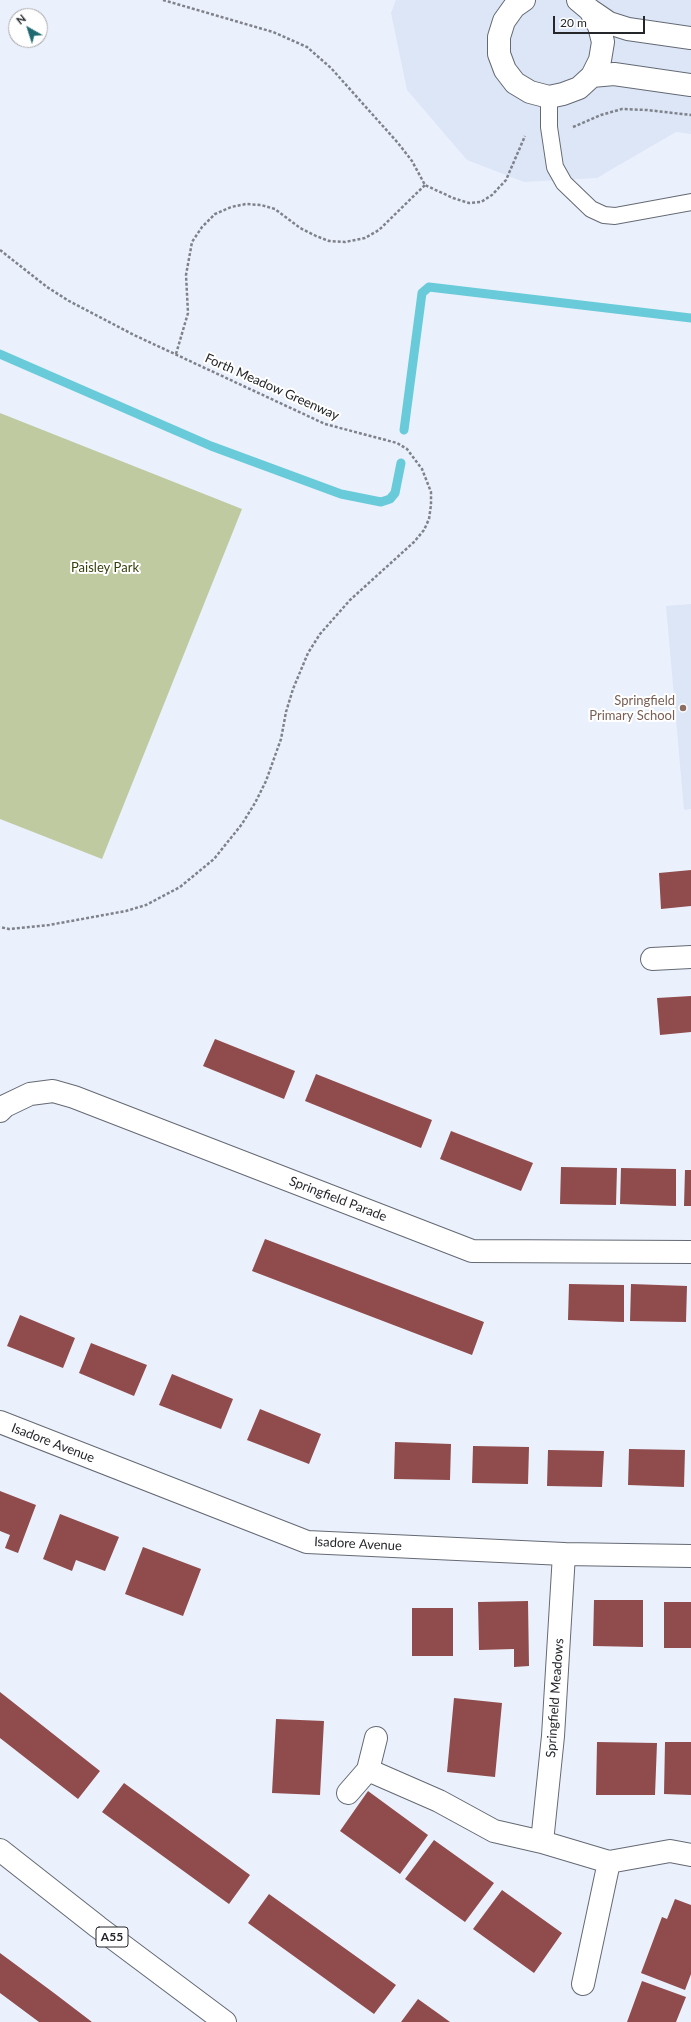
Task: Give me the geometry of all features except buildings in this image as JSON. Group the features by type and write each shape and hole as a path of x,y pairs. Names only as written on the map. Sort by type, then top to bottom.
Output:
{"main road":[{"path":"517,2 504,21 499,37 499,54 505,70 516,83 530,92 549,96 563,94 579,88 592,76 600,60 602,42 599,26 584,5"},
{"path":"584,5 609,23 628,29 691,38"},
{"path":"592,76 614,74 691,85"},
{"path":"652,959 691,957"},
{"name":"Springfield Parade","path":"0,1111 5,1106 30,1094 53,1091 74,1097 472,1251 691,1252"},
{"name":"Isadore Avenue","path":"0,1422 307,1542 564,1554 691,1556"},
{"name":"Springfield Meadows","path":"542,1842 553,1736 564,1554"},
{"path":"348,1793 368,1770 376,1738"},
{"path":"368,1770 439,1800 494,1831 542,1842 609,1862 670,1851 691,1855"},
{"name":"A55","path":"0,1850 98,1927 225,2022"},
{"path":"583,1984 609,1862"}],"lane":[{"path":"549,96 549,127 555,167 564,183 591,210 604,215 615,216 691,202"}],"path":[{"path":"163,0 273,32 307,47 332,68 398,143 412,161 425,185 469,204 481,202 492,195 506,180 516,160 529,126 572,127 601,115 622,109 691,115"},
{"path":"176,354 188,313 186,275 192,242 202,227 215,214 231,206 246,204 261,205 275,209 300,228 316,236 329,241 345,242 365,238 379,230 425,185"},
{"name":"Forth Meadow Greenway","path":"0,250 48,287 69,301 100,318 325,424 397,443 407,449 414,458 427,481 431,492 429,519 424,530 414,542 350,600 320,634 312,647 300,670 286,712 281,739 266,781 242,824 214,859 180,887 146,905 126,911 49,925 0,928"}],"shaded area":[{"path":"396,0 691,0 691,134 676,132 597,178 524,182 467,160 407,90 391,13"},
{"name":"Springfield Primary School","path":"691,604 691,809 684,810 666,606"}],"green space":[{"name":"Paisley Park","path":"0,413 242,509 102,859 0,819"}],"waterway":[{"path":"404,430 422,293 429,287 691,318"},
{"path":"0,354 211,446 341,494 381,502 390,499 395,493 401,463"}],"place":[{"name":"Springfield Primary School","path":"683,708"}]}
